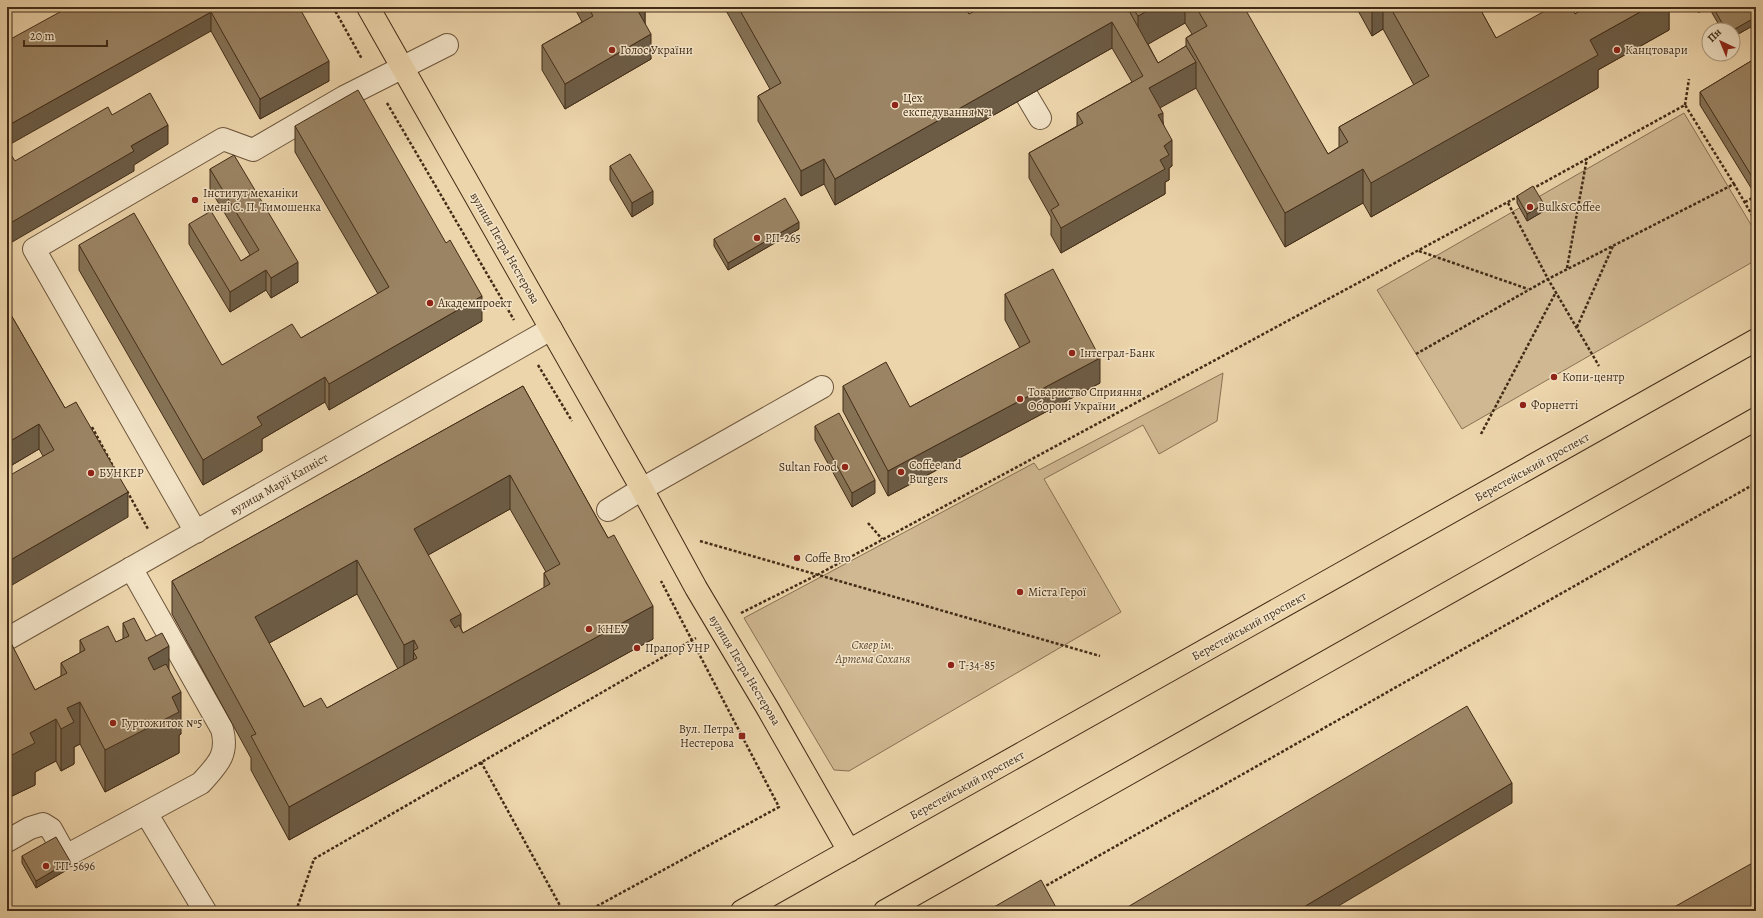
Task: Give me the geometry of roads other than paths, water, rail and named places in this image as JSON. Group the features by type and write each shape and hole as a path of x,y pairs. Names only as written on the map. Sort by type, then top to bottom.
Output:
{"main road":[{"name":"вулиця Петра Нестерова","path":"368,7 642,488 718,625 849,851"},
{"name":"Берестейський проспект","path":"742,911 1756,340"},
{"path":"885,911 1756,419"}],"street":[{"path":"196,532 34,249 223,139 253,150 344,97 447,45"},
{"path":"1027,96 1040,118"},
{"name":"вулиця Марії Капніст","path":"7,639 551,329"},
{"path":"608,510 642,488 822,387"},
{"path":"7,841 30,828 43,824 50,829 66,856 201,783 214,769 224,754 225,740 222,729 131,568"},
{"path":"146,813 205,911"}],"place":[{"name":"Голос України","path":"612,50"},
{"name":"Канцтовари","path":"1617,50"},
{"name":"Цех експедування №1","path":"895,105"},
{"name":"Інститут механіки імені С. П. Тимошенка","path":"195,200"},
{"name":"Bulk&Coffee","path":"1530,207"},
{"name":"РП-265","path":"757,238"},
{"name":"Академпроект","path":"430,303"},
{"name":"Інтеграл-Банк","path":"1072,353"},
{"name":"Копи-центр","path":"1554,377"},
{"name":"Товариство Сприяння Обороні України","path":"1020,399"},
{"name":"Форнетті","path":"1523,405"},
{"name":"Sultan Food","path":"845,467"},
{"name":"Coffee and Burgers","path":"901,472"},
{"name":"БУНКЕР","path":"91,473"},
{"name":"Coffe Bro","path":"797,558"},
{"name":"Міста Герої","path":"1020,592"},
{"name":"КНЕУ","path":"589,629"},
{"name":"Прапор УНР","path":"637,648"},
{"name":"Т-34-85","path":"951,665"},
{"name":"Гуртожиток №5","path":"113,723"},
{"name":"Вул. Петра Нестерова","path":"742,736"},
{"name":"ТП-5696","path":"46,866"}],"park label":[{"name":"Сквер ім. Артема Соханя","path":"873,652"}]}
